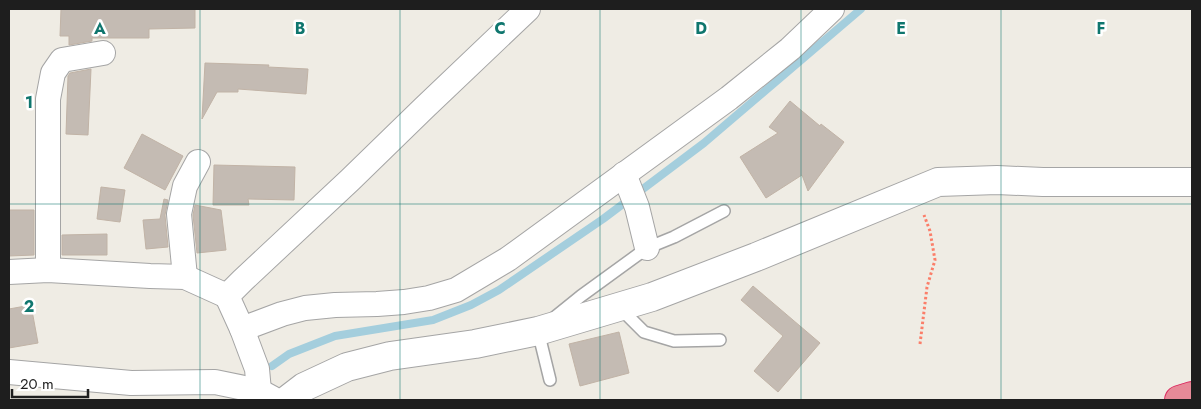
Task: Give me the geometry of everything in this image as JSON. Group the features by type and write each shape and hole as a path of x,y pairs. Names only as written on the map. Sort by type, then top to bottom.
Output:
{"highway":[{"path":"1179,400 1192,396"}],"street":[{"path":"227,296 528,9"},
{"path":"242,329 304,308 404,302 429,298 456,290 631,190 729,98 790,49 832,9"},
{"path":"48,270 48,99 53,72 62,60 103,54"},
{"path":"186,277 179,214 185,186 198,162"},
{"path":"287,400 304,387 347,367 390,356 475,344 538,331 652,297 756,257 938,182 997,180 1043,182 1192,182"},
{"path":"631,190 647,248"},
{"path":"9,272 48,270 186,277 227,296 242,329 267,396"},
{"path":"9,372 132,384 215,382 267,396"}],"lane":[{"path":"550,380 538,331 581,296 647,248 674,237 724,211"},
{"path":"618,307 644,332 674,341 720,340"}],"path":[{"path":"914,191 930,231 934,260 927,287 920,344"}],"building":[{"path":"61,9 195,9 195,28 149,29 149,38 92,38 92,41 69,45 69,36 60,36"},
{"path":"205,63 269,65 268,67 308,69 306,94 238,89 238,92 217,92 202,119"},
{"path":"91,69 88,135 66,134 68,76 70,73"},
{"path":"790,101 820,126 821,124 844,142 808,191 802,175 766,198 740,157 778,133 769,127"},
{"path":"142,134 183,156 165,190 124,168"},
{"path":"214,165 295,167 294,200 248,199 249,205 213,205"},
{"path":"101,187 125,190 120,222 97,219"},
{"path":"164,199 168,200 165,215 168,247 146,249 143,220 160,219"},
{"path":"195,205 221,210 226,250 197,253 193,215"},
{"path":"9,210 34,210 34,255 9,256"},
{"path":"107,234 107,255 62,255 62,235"},
{"path":"753,286 820,343 778,392 754,371 783,336 741,300"},
{"path":"31,305 38,343 9,348 9,309"},
{"path":"619,332 629,373 580,386 569,344"}],"waterway":[{"path":"272,366 289,354 335,336 433,320 471,305 499,290 603,219 704,143 861,9"}]}
